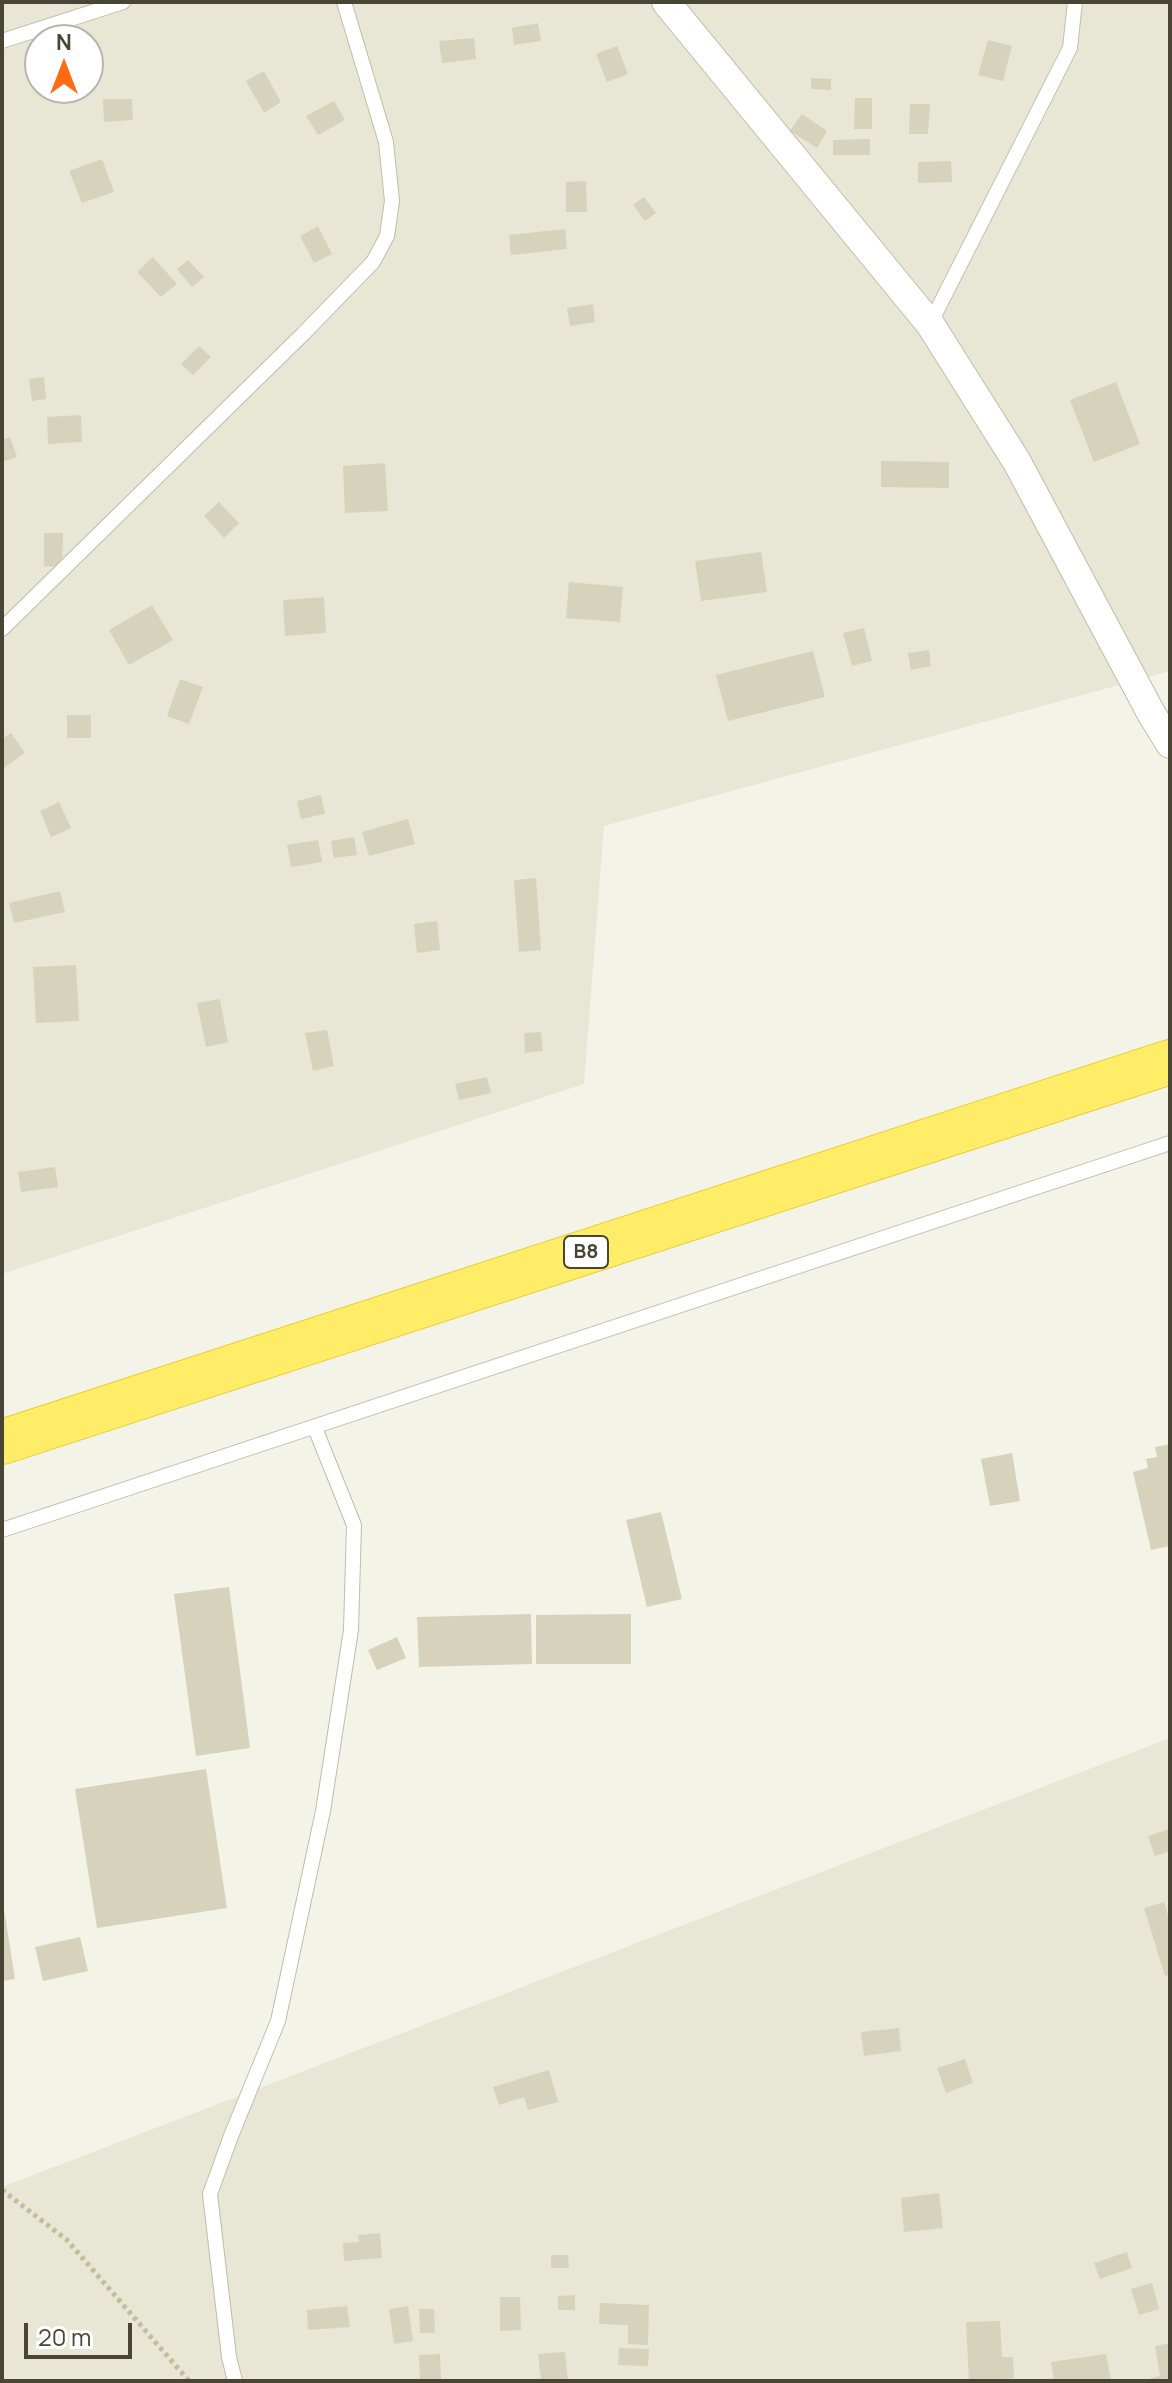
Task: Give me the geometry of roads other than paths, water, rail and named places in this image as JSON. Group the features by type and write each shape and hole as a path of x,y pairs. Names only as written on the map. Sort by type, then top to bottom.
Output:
{"highway":[{"name":"B8","path":"2,1442 1170,1062"}],"street":[{"path":"666,2 930,324 1017,462 1170,744"}],"lane":[{"path":"2,41 123,2"},
{"path":"2,629 373,262 387,236 392,201 386,142 344,2"},
{"path":"930,324 1070,48 1075,2"},
{"path":"2,1530 1170,1143"},
{"path":"235,2381 229,2357 210,2194 278,2021 323,1811 351,1630 354,1525 315,1428"}]}
